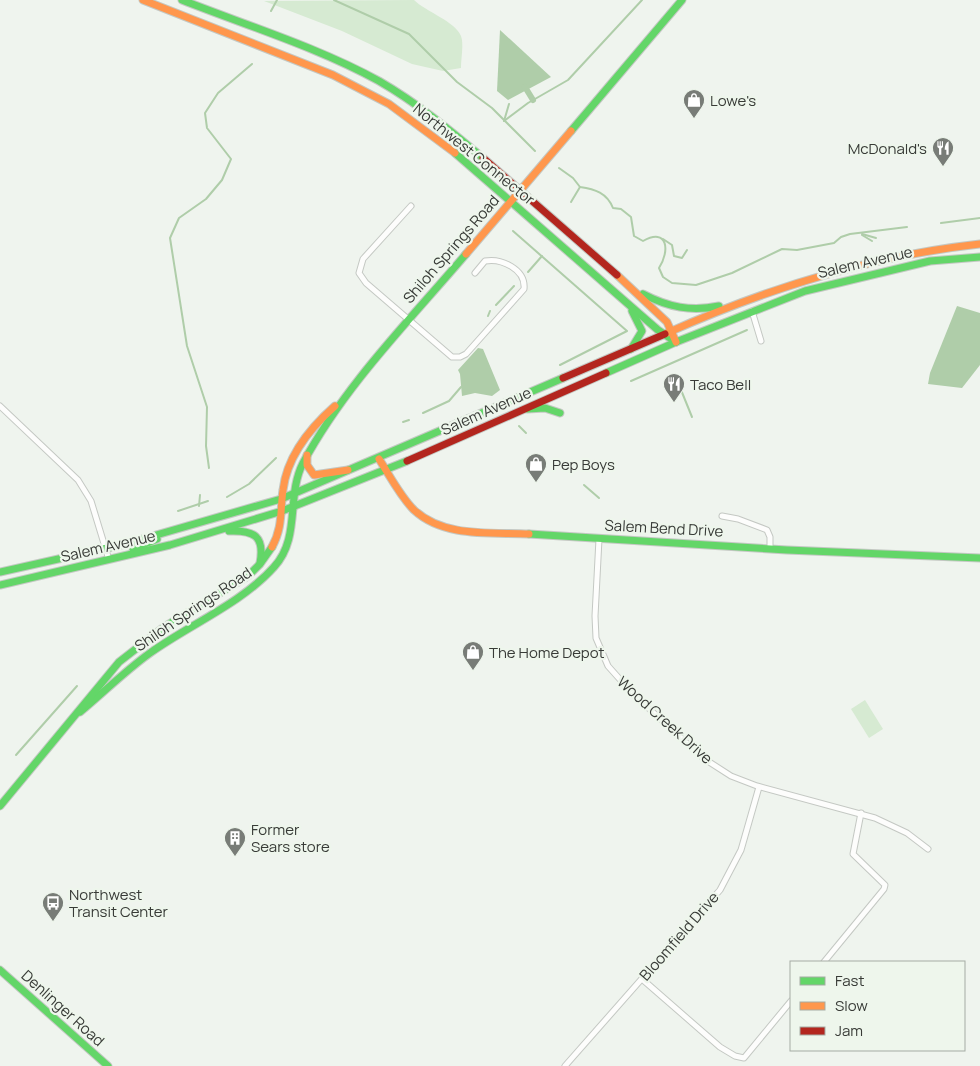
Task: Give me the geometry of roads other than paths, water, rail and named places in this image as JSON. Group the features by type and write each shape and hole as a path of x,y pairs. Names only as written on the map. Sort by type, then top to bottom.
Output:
{"main road":[{"name":"Northwest Connector","path":"142,0 310,65 370,93 409,117 512,200 624,299 668,333"},
{"name":"Northwest Connector","path":"182,0 340,62 417,105 451,130 629,286"},
{"name":"Shiloh Springs Road","path":"0,806 80,712 149,654 268,575 288,545 292,533 296,482 307,455 339,403 682,0"},
{"name":"Salem Avenue","path":"0,572 167,533 296,494 753,297 842,268 929,249 980,244"},
{"path":"843,281 886,264 919,256 929,249"},
{"path":"930,261 941,255 980,251"},
{"name":"Salem Avenue","path":"0,585 214,533 282,511 387,470 752,310 805,291 930,261 980,257"},
{"path":"629,286 668,306 686,310 707,309 753,297"},
{"path":"629,286 657,311 668,333 676,342"},
{"path":"624,299 637,318 642,331 631,349"},
{"name":"Shiloh Springs Road","path":"80,712 91,693 125,657 190,611 240,581 260,563 274,543 282,518 282,499 288,469 301,441 320,419 339,403"},
{"path":"522,410 545,408 560,413"},
{"path":"307,455 307,465 314,475 355,470"},
{"name":"Salem Bend Drive","path":"379,459 412,509 434,525 461,531 980,558"},
{"path":"214,533 236,530 254,534 263,548 260,563"},
{"path":"109,560 167,533"},
{"name":"Denlinger Road","path":"0,970 108,1066"}],"street":[{"path":"411,206 363,259 359,269 360,276 450,356 460,357 466,354 515,301 524,286 516,271 499,260 485,262 475,273"},
{"path":"752,310 761,340"},
{"path":"0,406 78,480 91,502 109,560"},
{"path":"722,516 738,519 768,530 770,548"},
{"name":"Wood Creek Drive","path":"600,539 595,629 598,647 608,666 628,689 703,758 731,776 759,787 861,813 896,826 928,849"},
{"name":"Bloomfield Drive","path":"565,1066 708,904 728,877 746,835 759,787"},
{"path":"825,961 884,890 885,885 853,854 861,813"},
{"path":"642,979 720,1047 734,1056 744,1058 790,1002"}],"waterway":[{"path":"271,11 277,0"},
{"path":"334,0 409,34 457,82 492,108 535,151"},
{"path":"504,121 528,103 568,80 642,0"},
{"path":"209,468 206,446 207,407 187,346 170,238 179,218 206,199 222,180 231,159 207,128 205,113 218,93 252,64"},
{"path":"525,87 533,100"},
{"path":"504,121 509,104"},
{"path":"559,168 573,178 580,187 591,189 604,195 613,208 621,209 631,217 634,236 643,241 651,237 662,239 665,255 659,268 663,277 672,283 696,285 732,273 782,249 797,250 834,243 841,237 850,234 907,227"},
{"path":"571,202 580,187"},
{"path":"941,223 980,218"},
{"path":"513,231 627,331 560,365"},
{"path":"862,234 876,238"},
{"path":"862,235 872,241"},
{"path":"663,239 672,245 674,256 682,258 687,250"},
{"path":"528,272 542,256"},
{"path":"496,305 514,286"},
{"path":"488,316 490,311"},
{"path":"631,381 747,330"},
{"path":"679,385 692,417"},
{"path":"423,413 449,401 461,387"},
{"path":"403,422 409,420"},
{"path":"519,426 526,433"},
{"path":"227,497 249,484 276,458"},
{"path":"584,485 599,498"},
{"path":"199,506 200,495"},
{"path":"178,511 208,501"},
{"path":"16,755 77,686"}],"place":[{"name":"Lowe's","path":"694,119"},
{"name":"McDonald's","path":"943,167"},
{"name":"Taco Bell","path":"674,403"},
{"name":"Pep Boys","path":"536,483"},
{"name":"The Home Depot","path":"473,671"},
{"name":"Former Sears store","path":"235,857"},
{"name":"Northwest Transit Center","path":"53,922"}]}
